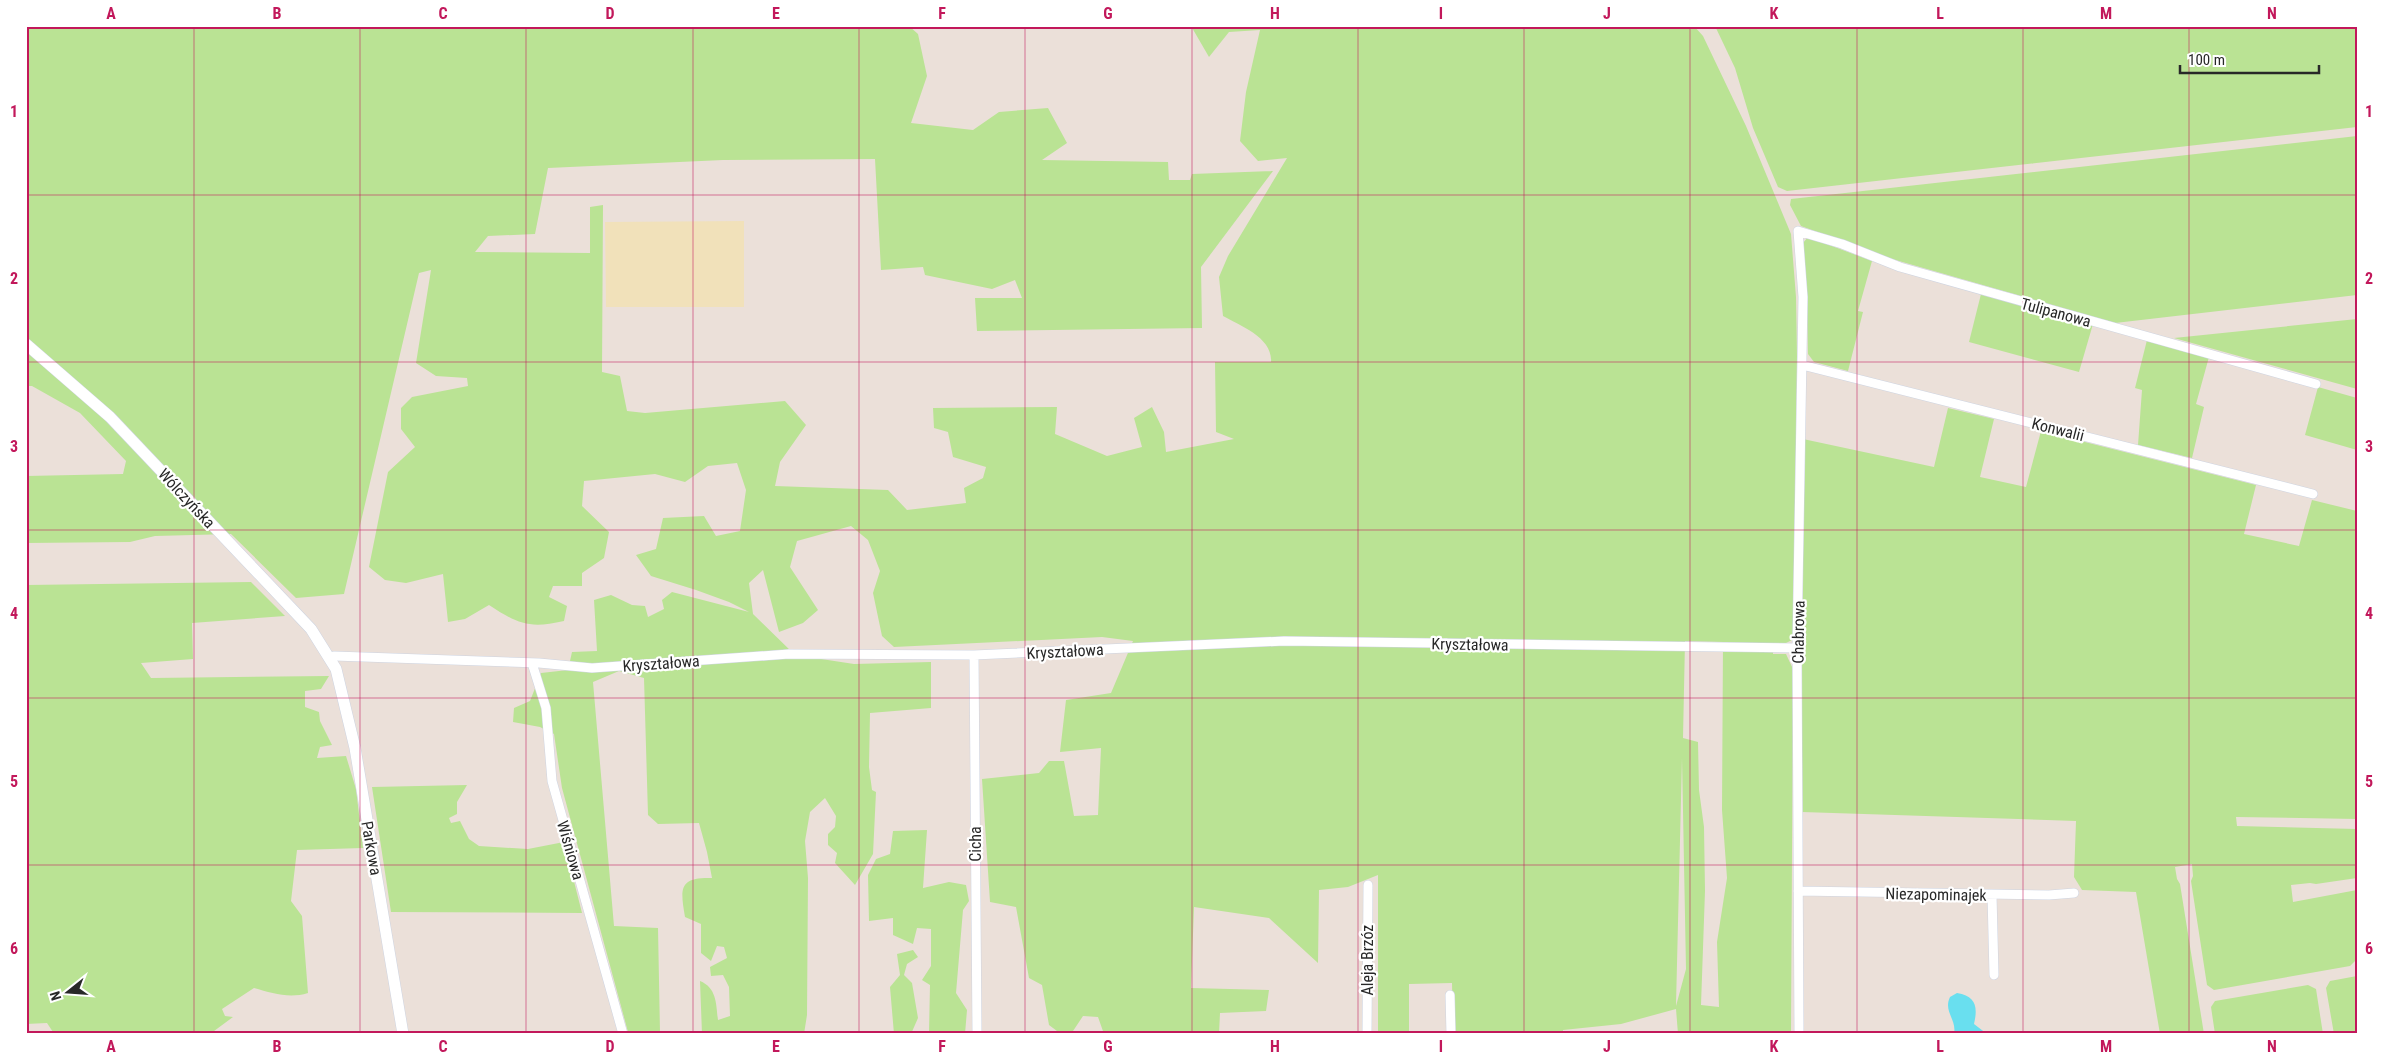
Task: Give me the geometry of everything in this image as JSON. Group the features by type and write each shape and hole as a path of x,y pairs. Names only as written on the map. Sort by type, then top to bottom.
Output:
{"street":[{"name":"Chabrowa","path":"1798,231 1803,297 1798,648 1799,1034"},
{"name":"Tulipanowa","path":"1798,231 1842,244 1900,268 2316,384"},
{"name":"Wólczyńska","path":"26,344 110,417 311,629 333,660"},
{"name":"Konwalii","path":"1802,365 2313,494"},
{"name":"Kryształowa","path":"333,660 532,663 592,668 798,654 974,655 1284,641 1798,648"},
{"name":"Cicha","path":"974,655 977,1034"},
{"name":"Parkowa","path":"333,660 355,748 403,1034"},
{"name":"Wiśniowa","path":"532,663 546,708 552,781 623,1034"},
{"name":"Aleja Brzóz","path":"1367,1034 1368,885"},
{"name":"Niezapominajek","path":"1798,891 1992,895 2074,894"},
{"path":"1992,895 1994,974"},
{"path":"1450,995 1451,1034"}],"green space":[{"path":"26,26 909,26 918,34 927,76 911,123 973,130 999,112 1048,108 1067,143 1042,160 1168,162 1169,180 1190,180 1192,174 1273,171 1201,267 1202,328 977,331 975,298 1022,298 1015,280 992,289 925,275 923,267 881,270 875,159 723,160 548,168 535,234 488,236 475,252 590,253 590,207 603,205 602,372 620,376 627,411 645,413 785,401 806,425 780,462 775,486 888,490 907,510 966,503 964,488 983,478 986,467 953,457 948,432 934,428 933,408 1057,407 1055,434 1107,456 1142,447 1134,418 1152,407 1164,432 1166,452 1234,439 1216,432 1215,362 1271,362 1267,346 1261,340 1247,329 1223,316 1219,277 1228,256 1287,158 1258,161 1240,141 1246,92 1260,30 1229,32 1209,57 1191,26 1666,26 1668,29 1694,26 1703,36 1746,126 1791,234 1796,297 1797,357 1794,639 1786,643 1773,643 1773,654 1786,654 1793,669 1791,1034 1678,1034 1676,1009 1621,1024 1563,1030 1563,1034 1453,1034 1452,983 1409,984 1409,1034 1378,1034 1378,875 1348,887 1319,890 1318,963 1269,918 1194,907 1191,988 1269,990 1266,1011 1220,1013 1219,1034 1104,1034 1098,1017 1083,1016 1071,1034 1061,1034 1049,1025 1042,985 1029,978 1016,907 990,902 982,779 1039,773 1049,761 1064,761 1074,816 1098,815 1101,748 1060,752 1066,700 1111,693 1133,641 1102,637 894,647 882,636 873,593 880,571 868,540 851,526 797,541 790,567 818,610 803,623 779,632 763,570 749,583 753,614 795,655 854,664 931,662 931,708 870,713 869,767 872,790 876,792 873,854 855,885 835,863 837,853 828,845 828,834 835,827 836,816 825,798 810,812 805,841 808,878 807,1015 804,1034 702,1034 700,981 706,984 713,992 718,1020 730,1016 729,987 723,975 711,976 710,967 727,958 724,947 717,946 711,961 701,953 701,924 685,917 683,907 684,886 688,882 701,878 712,878 699,823 658,824 648,815 644,678 619,671 593,682 614,926 658,928 660,1032 628,1032 562,788 554,734 540,727 513,722 514,708 530,701 541,673 568,670 572,652 597,651 594,600 611,595 632,605 645,606 648,617 664,609 662,600 672,592 749,612 729,602 651,576 636,555 656,549 663,518 704,516 716,536 740,531 746,490 737,463 708,466 685,482 655,474 584,481 582,506 609,532 604,558 582,573 582,586 553,586 549,597 567,606 564,621 542,625 524,623 508,617 489,605 465,619 448,622 443,574 406,583 385,580 369,567 388,472 415,447 401,429 401,408 412,397 468,386 467,378 436,376 416,363 431,270 419,273 344,594 296,598 231,534 155,536 130,542 26,543 26,476 123,474 126,461 80,413 32,386 26,386","holes":["1685,641 1723,642 1722,810 1727,878 1717,942 1719,1007 1701,1005 1705,891 1704,827 1699,790 1698,742 1683,738","1682,758 1686,969 1676,1006 1676,1005"]},
{"path":"1715,26 2357,26 2357,127 1787,191 1778,187 1753,128 1735,68"},
{"path":"2357,136 2357,295 2115,323 1885,257 1801,226 1790,205 1791,199"},
{"path":"1808,237 1872,261 1858,311 1863,312 1848,371 1814,362 1808,354 1807,297 1803,243"},
{"path":"1981,294 2093,324 2079,372 1969,342"},
{"path":"2357,319 2357,389 2174,338"},
{"path":"2147,340 2209,357 2196,404 2204,407 2192,458 2138,445 2142,390 2135,388"},
{"path":"2318,387 2357,398 2357,450 2305,435"},
{"path":"1948,408 1994,419 1980,477 2026,487 2041,431 2256,485 2244,534 2299,546 2312,500 2357,511 2357,819 2236,817 2237,826 2357,829 2357,878 2316,884 2291,885 2293,902 2357,890 2356,960 2350,966 2214,990 2207,985 2191,881 2193,876 2192,864 2175,867 2180,884 2204,1034 2160,1034 2136,892 2082,890 2074,877 2076,821 1802,812 1803,439 1934,467"},
{"path":"251,582 285,616 192,623 193,659 141,663 151,678 329,676 321,689 305,691 305,707 319,712 320,721 332,745 320,747 317,758 346,756 356,789 363,848 297,850 291,901 302,916 308,993 287,995 254,988 222,1009 225,1016 233,1017 210,1034 51,1034 53,1032 47,1023 26,1024 26,585"},
{"path":"467,785 457,802 457,814 449,818 451,823 460,821 469,839 479,846 528,849 564,842 582,913 391,912 372,787"},
{"path":"927,830 923,888 949,882 966,885 969,901 963,910 956,993 967,1010 965,1034 929,1034 930,985 922,980 931,966 931,929 917,928 913,944 893,935 893,918 869,921 868,875 876,859 890,854 893,831"},
{"path":"913,950 918,957 907,964 904,975 912,983 918,1018 911,1034 894,1034 890,987 900,975 897,954"},
{"path":"2357,976 2357,1034 2334,1034 2326,988 2330,981"},
{"path":"2308,985 2316,989 2323,1034 2215,1034 2211,1007 2215,1001"}],"sand":[{"path":"744,221 744,307 606,307 605,222"}],"water":[{"path":"1957,993 1963,994 1972,1000 1976,1012 1974,1024 1987,1034 1954,1034 1954,1024 1948,1002 1950,997"}]}
